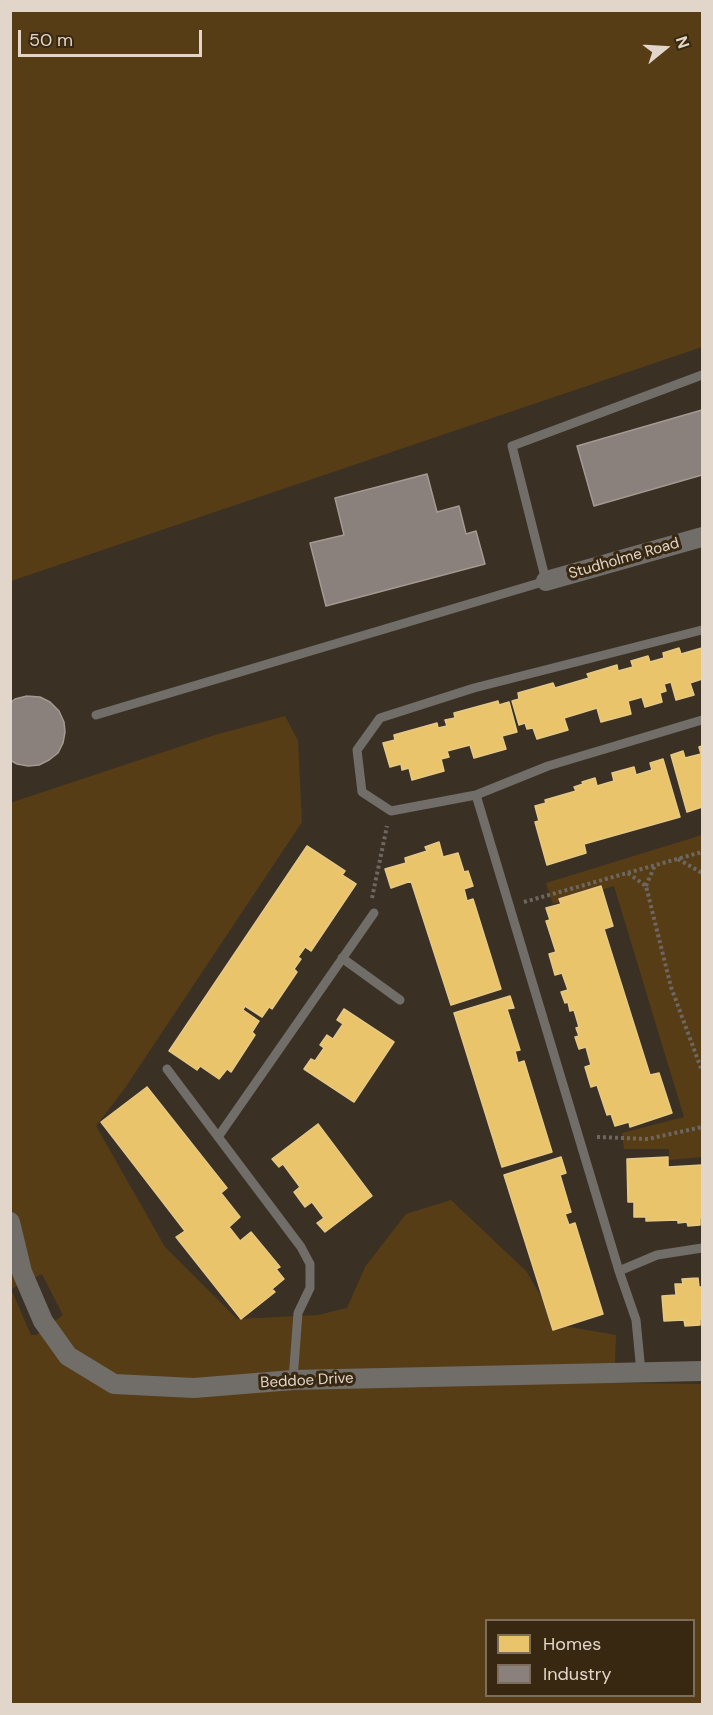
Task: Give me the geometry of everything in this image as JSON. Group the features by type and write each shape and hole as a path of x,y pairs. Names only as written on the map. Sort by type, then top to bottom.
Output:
{"street":[{"name":"Studholme Road","path":"546,580 702,537"},
{"name":"Beddoe Drive","path":"10,1222 22,1272 43,1321 68,1356 114,1384 194,1388 293,1380 702,1371"}],"lane":[{"path":"96,715 546,580 512,446 702,375"},
{"path":"702,630 474,688 380,718 357,750 362,792 391,811 476,795 548,766 702,720"},
{"path":"476,795 619,1271 636,1320 640,1372"},
{"path":"218,1137 374,912"},
{"path":"342,958 400,1000"},
{"path":"167,1069 301,1247 310,1264 310,1288 298,1313 293,1380"},
{"path":"619,1271 657,1255 702,1248"}],"path":[{"path":"374,912 371,903 391,811"},
{"path":"510,906 702,852"},
{"path":"678,858 702,873"},
{"path":"656,865 646,886 671,987 702,1071"},
{"path":"628,873 646,886"},
{"path":"695,1050 702,1050"},
{"path":"579,1137 648,1139 702,1127"}],"shaded area":[{"path":"10,11 702,11 702,347 11,581"},
{"path":"285,716 298,741 302,822 125,1088 96,1126 165,1247 237,1319 318,1315 347,1308 365,1267 406,1214 451,1200 526,1271 558,1325 616,1335 614,1383 702,1384 702,1704 11,1704 10,803 215,735","holes":["42,1274 63,1315 36,1335 31,1335 11,1289"]},
{"path":"702,835 702,1157 669,1160 669,1149 624,1149 622,1133 684,1117 614,886 553,904 546,883"}],"building: Homes":[{"path":"679,648 681,654 702,648 702,679 690,683 694,695 676,700 671,682 664,684 666,691 660,693 662,702 645,707 642,697 628,701 631,714 601,722 597,708 564,718 568,730 537,739 533,728 527,729 525,723 519,725 512,701 519,699 518,693 553,683 555,688 589,678 587,674 617,665 618,671 633,667 631,661 648,656 650,662 664,658 663,653"},
{"path":"498,701 499,705 509,702 517,732 502,736 506,749 474,758 470,745 447,751 449,757 441,759 444,771 412,780 409,768 402,770 401,764 390,767 383,743 395,740 394,735 437,723 438,728 447,726 445,720 455,718 454,713"},
{"path":"702,746 702,807 687,812 671,755 683,751 685,758 701,754 699,747"},
{"path":"663,759 680,817 584,844 586,853 547,865 535,822 539,821 535,806 546,803 545,800 576,791 574,787 595,778 597,786 614,781 612,773 634,767 636,775 652,770 650,763"},
{"path":"439,842 443,857 458,853 464,872 468,871 473,886 464,889 467,901 473,899 501,989 451,1005 411,881 391,888 385,869 406,863 405,858 427,851 425,847"},
{"path":"307,846 345,871 342,875 356,884 311,951 305,947 298,957 301,959 294,969 297,972 272,1009 269,1007 262,1017 245,1006 243,1010 259,1021 252,1032 255,1035 231,1072 227,1069 219,1079 200,1066 197,1070 169,1051"},
{"path":"601,886 613,926 604,929 650,1075 659,1073 672,1113 630,1127 629,1122 615,1126 611,1114 607,1115 597,1085 591,1087 585,1067 591,1065 586,1047 579,1049 575,1037 579,1036 576,1028 579,1027 574,1010 570,1011 568,1002 565,1003 561,992 568,990 562,973 555,975 549,954 556,952 546,921 550,920 546,908 561,904 559,899"},
{"path":"510,996 514,1008 507,1009 520,1050 515,1051 518,1063 524,1061 552,1152 502,1167 454,1013"},
{"path":"344,1009 394,1042 354,1102 304,1069 311,1059 315,1061 324,1048 320,1045 327,1035 333,1039 343,1024 337,1020"},
{"path":"147,1087 227,1188 221,1193 240,1217 229,1227 240,1241 251,1232 280,1267 276,1269 284,1279 272,1289 275,1292 241,1319 176,1237 185,1231 101,1122"},
{"path":"318,1124 372,1196 325,1232 317,1223 324,1218 312,1202 305,1207 294,1192 300,1187 283,1164 279,1167 272,1159"},
{"path":"561,1157 566,1173 560,1175 571,1212 565,1214 569,1225 575,1223 603,1314 553,1330 504,1175"},
{"path":"668,1157 668,1167 702,1165 700,1225 688,1226 687,1222 678,1223 678,1220 646,1221 646,1217 634,1217 634,1202 628,1202 627,1159"},
{"path":"698,1278 699,1287 702,1287 700,1325 685,1326 684,1320 664,1321 662,1296 676,1295 675,1284 683,1284 682,1279"}],"building: Industry":[{"path":"702,410 702,475 594,506 577,446"},
{"path":"427,474 437,512 459,506 466,534 476,531 485,564 326,606 310,543 344,535 335,498"},
{"path":"27,696 40,697 50,702 59,711 64,722 63,743 58,753 39,765 28,766 10,760 10,703"}]}
